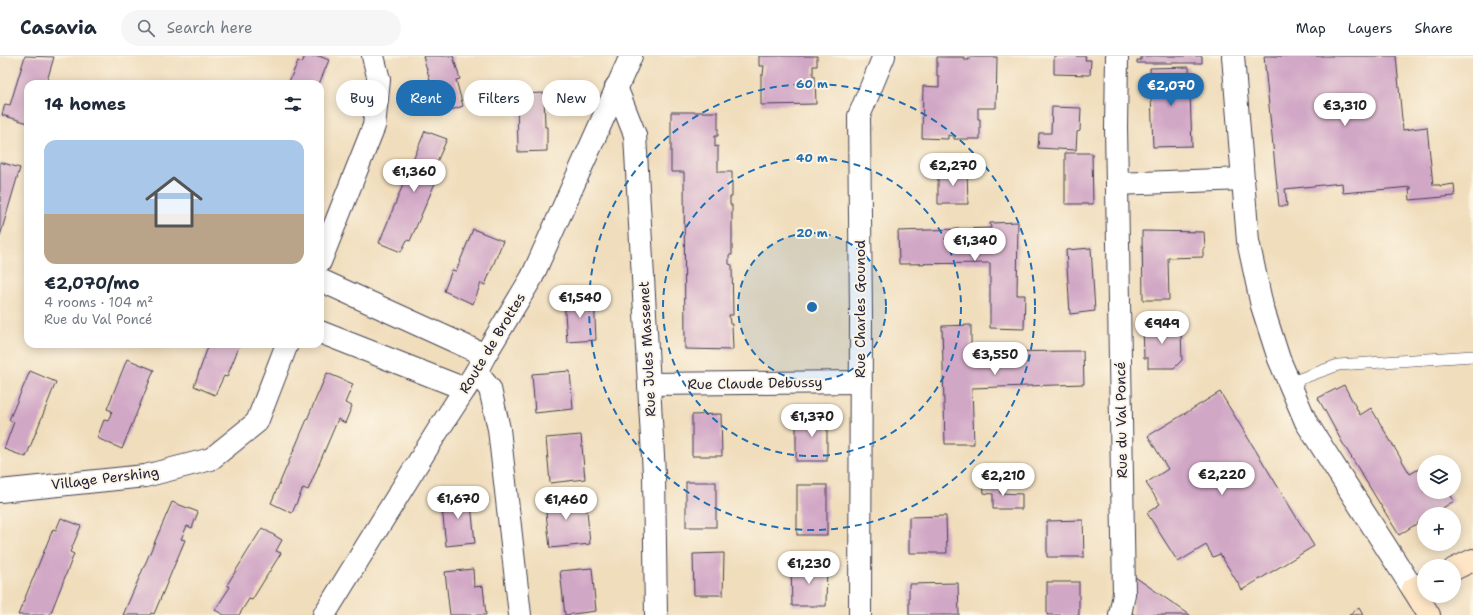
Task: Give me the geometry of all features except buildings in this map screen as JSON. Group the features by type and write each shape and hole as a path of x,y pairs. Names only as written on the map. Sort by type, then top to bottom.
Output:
{"main road":[{"path":"1461,566 1473,560"},
{"path":"1425,603 1429,615"}],"street":[{"path":"324,252 374,126 379,80 373,56"},
{"name":"Route de Brottes","path":"324,615 437,432 476,372 532,277 631,56"},
{"name":"Rue Charles Gounod","path":"860,615 861,382 859,116 884,56"},
{"name":"Rue du Val Poncé","path":"1117,56 1116,127 1124,594 1120,615"},
{"path":"1233,56 1248,241 1262,306 1279,359 1306,422 1417,583"},
{"name":"Rue Jules Massenet","path":"616,87 635,135 654,474 656,615"},
{"path":"1117,184 1243,179"},
{"path":"324,282 476,372 490,389 499,429 520,615"},
{"path":"324,333 476,372"},
{"name":"Village Pershing","path":"0,491 145,476 211,459 257,422 285,348"},
{"name":"Rue Claude Debussy","path":"649,384 861,382"}],"lane":[{"path":"1289,383 1338,365 1473,356"}]}
